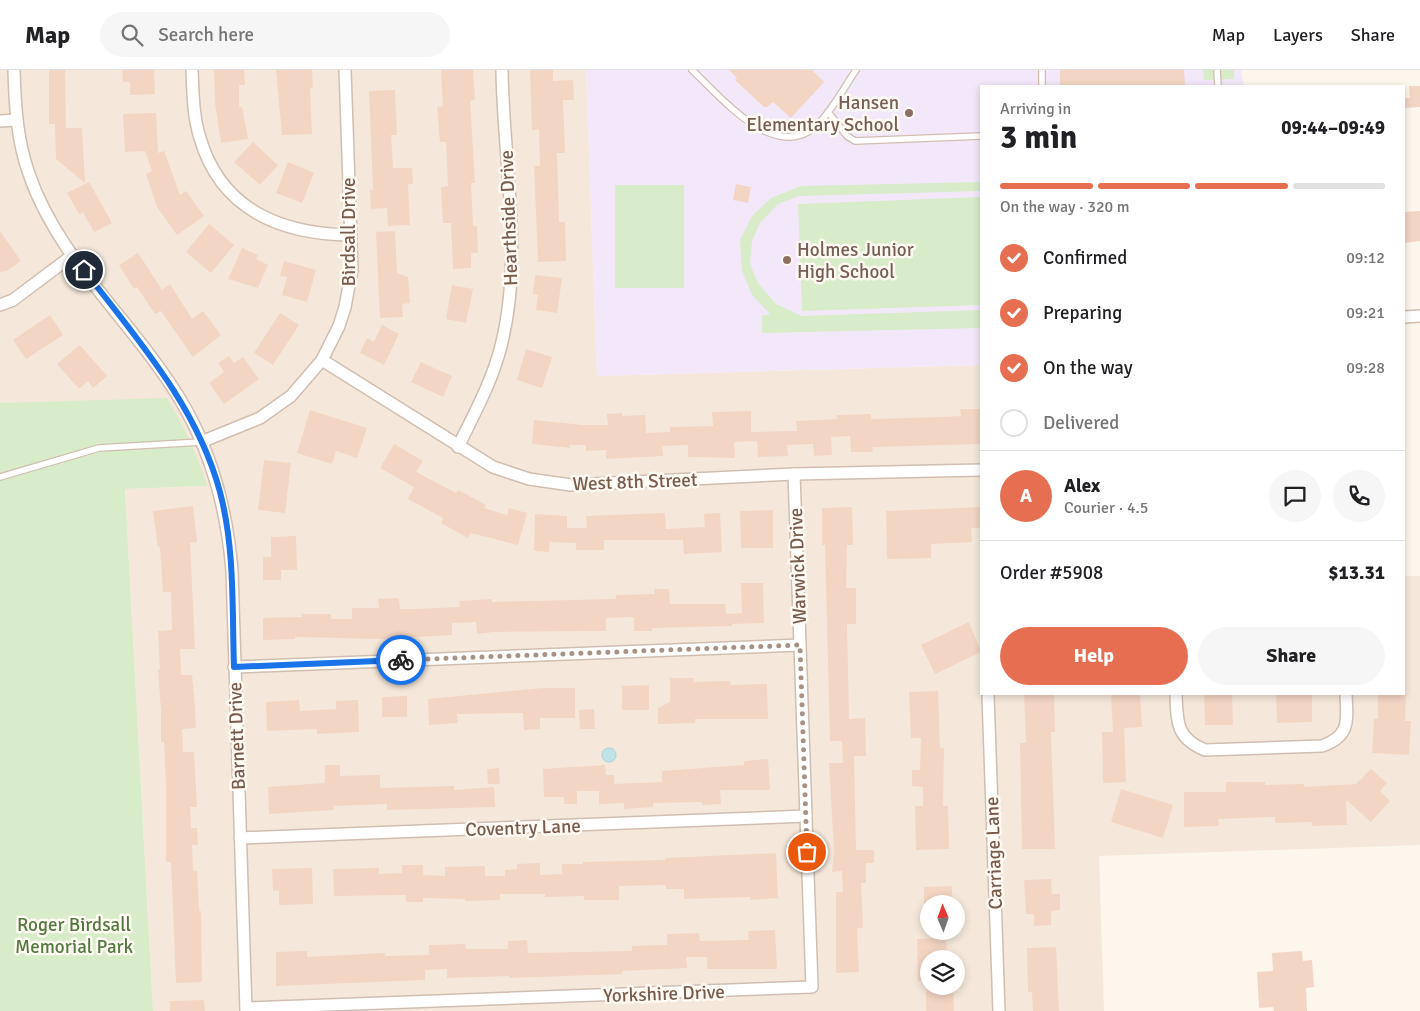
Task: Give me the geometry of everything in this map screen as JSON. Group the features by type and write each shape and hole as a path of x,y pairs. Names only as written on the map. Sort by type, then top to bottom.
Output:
{"street":[{"name":"Barnett Drive","path":"14,70 16,120 23,154 36,194 57,233 179,396 201,442 220,492 230,544 246,1009"},
{"path":"192,70 193,104 200,139 213,169 236,197 250,209 281,226 317,233 350,235"},
{"name":"Birdsall Drive","path":"201,442 241,427 277,406 302,385 322,360 346,307 352,270 345,70"},
{"name":"Hearthside Drive","path":"458,447 494,369 501,346 510,293 512,242 502,70"},
{"path":"0,121 16,120"},
{"path":"0,305 13,300 73,254"},
{"path":"1405,317 1420,316"},
{"name":"West 8th Street","path":"322,360 458,447 510,474 529,479 571,485 794,474 980,470"},
{"name":"Warwick Drive","path":"794,474 812,987"},
{"path":"234,667 800,645"},
{"path":"1176,695 1177,722 1183,735 1192,745 1205,750 1322,746 1335,741 1343,733 1346,721 1346,695"},
{"name":"Carriage Lane","path":"988,696 999,1011"},
{"name":"Coventry Lane","path":"240,838 806,816"},
{"name":"Yorkshire Drive","path":"246,1009 812,987"}],"lane":[{"path":"692,70 746,121 775,137 799,136 813,128 828,112 856,70"},
{"path":"1042,70 1042,85"},
{"path":"1217,70 1218,85"},
{"path":"828,112 847,136 855,141 980,136"},
{"path":"0,477 99,448 201,442"}],"shaded area":[{"path":"0,70 586,70 597,376 980,365 980,695 1405,695 1405,576 1420,576 1420,845 1099,856 1104,1011 153,1011 125,489 206,486 0,403"},
{"name":"Holmes Junior High School","path":"586,70 1241,70 1244,85 980,85 980,365 597,376"}],"green space":[{"path":"1203,70 1234,70 1234,79 1204,80"},
{"path":"980,182 980,191 799,196 778,204 760,223 752,241 750,264 758,283 776,304 802,316 980,310 980,328 762,333 762,316 770,314 752,295 742,271 740,240 752,216 771,198 801,186"},
{"path":"615,185 684,185 684,288 615,288"},
{"path":"980,197 980,305 802,311 798,204"},
{"name":"Roger Birdsall Memorial Park","path":"167,398 190,441 207,486 125,489 153,1011 0,1011 0,403"}],"water":[{"path":"606,748 612,748 616,755 612,762 606,762 602,758 602,752"}],"building":[{"path":"49,70 65,70 66,128 82,128 85,183 56,159 55,124 49,124"},
{"path":"122,70 154,70 155,94 130,95 130,82 123,82"},
{"path":"214,70 244,70 245,85 239,85 239,107 242,107 248,139 221,143 215,103"},
{"path":"276,70 312,70 313,87 310,88 312,134 282,135"},
{"path":"441,70 473,70 475,100 470,101 475,183 471,183 473,226 477,226 478,253 471,253 471,268 453,269 451,223 443,223 441,187 448,186 446,142 440,142 437,107 443,106"},
{"path":"530,70 553,70 553,81 573,80 574,100 563,100 565,153 557,153 559,222 565,222 566,261 538,262 534,166 540,166 539,129 532,130"},
{"path":"729,70 812,70 824,82 791,118 773,102 764,107 735,80 737,78"},
{"path":"1060,70 1184,70 1185,85 1060,85"},
{"path":"1409,86 1420,86 1420,107 1405,108 1405,98 1410,98"},
{"path":"395,90 397,135 391,135 393,168 412,168 413,184 408,184 410,225 388,226 387,208 371,209 370,190 373,190 369,91"},
{"path":"156,113 158,153 164,151 180,195 186,191 204,216 177,235 157,207 146,174 152,171 145,151 125,152 123,114"},
{"path":"253,142 278,165 260,185 234,162"},
{"path":"288,162 314,173 302,203 276,193"},
{"path":"89,182 112,223 94,232 83,212 79,214 67,193"},
{"path":"736,184 751,187 748,203 733,200"},
{"path":"1420,211 1420,241 1405,243 1405,212"},
{"path":"209,224 234,245 211,273 186,252"},
{"path":"0,231 21,261 7,271 0,272"},
{"path":"395,231 397,273 408,277 410,303 402,304 403,317 380,318 376,232"},
{"path":"242,248 258,255 256,259 268,265 258,288 228,279"},
{"path":"138,253 162,290 170,284 192,319 203,311 221,335 193,357 161,311 155,314 137,287 134,289 119,265"},
{"path":"284,261 316,270 307,302 282,295 287,277 280,276"},
{"path":"535,275 562,278 557,313 536,310 538,295 533,294"},
{"path":"452,285 473,289 466,323 446,319"},
{"path":"280,313 299,325 273,365 254,353"},
{"path":"50,315 63,335 26,359 13,340"},
{"path":"382,325 399,334 384,365 360,353 367,338 374,342"},
{"path":"80,345 107,376 93,388 88,381 79,389 57,364"},
{"path":"526,349 552,357 542,388 517,380"},
{"path":"229,356 234,363 243,357 259,379 224,404 209,383 224,372 218,363"},
{"path":"421,362 452,376 443,397 411,382"},
{"path":"960,409 980,409 980,444 872,447 873,452 851,452 850,436 831,437 832,455 814,456 813,444 787,445 788,456 758,457 757,441 734,442 735,458 688,457 688,445 662,446 663,456 606,459 606,450 586,451 586,445 570,445 570,448 532,444 534,420 583,425 608,425 607,414 622,413 622,416 645,415 646,433 670,432 670,427 713,426 712,412 751,411 751,432 797,431 796,421 837,419 837,415 871,414 871,419 961,416"},
{"path":"310,410 367,428 357,458 336,451 332,464 297,453"},
{"path":"394,444 423,461 416,472 456,493 458,490 486,505 484,508 507,515 509,508 527,513 518,545 471,533 468,538 441,523 443,518 408,499 414,487 380,468"},
{"path":"264,460 291,463 285,513 258,510"},
{"path":"193,506 197,542 190,543 195,649 180,649 181,675 192,675 195,707 196,728 182,729 183,752 194,752 197,807 190,807 191,828 197,828 198,845 192,845 193,871 197,871 199,911 201,911 202,982 176,983 171,862 166,862 166,782 164,742 161,742 158,669 160,669 158,631 172,630 171,592 163,592 160,547 158,547 153,511"},
{"path":"852,507 853,545 847,545 846,588 856,588 856,624 847,624 849,719 865,718 866,756 854,756 856,850 874,850 874,863 866,863 866,883 861,883 863,928 857,928 859,972 836,973 836,892 843,892 842,871 832,872 834,851 829,763 843,763 842,741 830,741 825,545 822,545 822,508"},
{"path":"980,507 980,528 971,528 972,542 931,544 931,558 887,559 886,511"},
{"path":"773,510 773,548 741,548 740,511"},
{"path":"665,513 666,529 705,527 704,514 720,513 722,552 684,554 683,540 604,540 604,550 576,550 576,543 550,542 549,552 534,551 535,514 567,516 567,528 587,528 586,516"},
{"path":"296,536 297,570 281,570 281,580 263,580 263,557 271,557 271,537"},
{"path":"741,583 763,583 764,623 732,624 732,626 652,628 652,631 634,631 634,617 606,618 606,631 493,632 477,634 476,622 452,623 452,635 380,639 295,637 295,639 263,640 263,618 302,617 302,614 331,614 331,619 352,619 352,608 379,608 378,599 399,598 400,609 414,609 460,607 459,601 492,599 492,602 616,599 616,595 655,594 654,589 669,589 670,604 725,604 726,614 742,613"},
{"path":"969,622 980,652 935,674 921,645"},
{"path":"670,678 694,678 694,682 730,681 731,685 767,684 768,719 695,719 695,723 658,724 658,708 670,702"},
{"path":"649,685 649,710 622,710 622,686"},
{"path":"542,688 575,688 575,718 540,718 540,729 524,730 523,713 457,714 458,723 429,725 428,699"},
{"path":"938,691 940,748 944,748 943,806 948,806 949,849 916,850 915,806 923,806 923,787 912,786 912,770 920,770 921,738 911,738 909,692"},
{"path":"1406,694 1405,721 1411,721 1409,755 1372,753 1374,719 1378,719 1378,695"},
{"path":"1024,695 1054,695 1055,732 1051,732 1055,849 1022,849 1020,743 1026,743"},
{"path":"1111,695 1140,695 1142,727 1124,728 1126,782 1103,783 1102,732 1113,732"},
{"path":"1204,695 1232,695 1233,725 1205,725"},
{"path":"1276,695 1312,695 1312,722 1277,723"},
{"path":"407,696 407,717 382,717 382,697"},
{"path":"299,700 300,711 336,709 336,701 358,700 359,732 317,734 317,729 267,731 266,702"},
{"path":"594,709 595,729 580,729 579,710"},
{"path":"768,759 770,790 720,790 721,804 702,805 702,802 653,803 653,807 624,809 624,803 599,804 599,791 577,791 577,804 564,804 564,797 544,797 543,769 605,765 606,775 614,775 614,784 662,782 662,771 744,765 744,761"},
{"path":"325,765 340,765 340,776 380,775 380,788 454,786 454,790 494,787 495,807 387,810 387,804 334,806 334,810 269,814 268,787 325,783"},
{"path":"499,768 500,784 488,784 487,769"},
{"path":"1371,769 1387,783 1380,791 1390,801 1371,822 1346,800 1347,825 1312,826 1312,822 1275,823 1275,817 1218,819 1219,826 1184,827 1184,792 1226,792 1226,782 1265,782 1265,785 1304,784 1304,787 1356,784"},
{"path":"1121,789 1173,805 1163,838 1111,822"},
{"path":"776,853 778,898 750,900 750,897 684,899 684,889 666,889 666,885 619,886 619,900 584,900 584,896 545,897 545,894 500,894 500,900 465,901 465,899 423,898 423,902 406,902 406,895 334,896 333,869 379,868 379,874 402,873 402,865 423,865 423,875 445,876 445,867 485,866 485,876 505,876 505,870 517,869 517,864 540,863 540,875 562,874 562,864 583,864 583,862 665,860 665,858"},
{"path":"312,868 313,904 279,905 279,890 273,891 272,869"},
{"path":"1051,879 1052,894 1060,894 1060,910 1051,911 1051,925 1034,926 1034,914 1026,914 1024,880"},
{"path":"952,886 952,895 924,895 924,887"},
{"path":"775,930 777,969 707,969 707,957 686,957 687,968 622,971 622,974 447,978 447,969 425,970 425,980 276,986 276,952 307,951 307,957 385,953 385,956 429,955 429,945 465,944 466,949 508,949 508,941 527,940 528,953 632,951 632,946 667,945 667,934 699,933 700,941 749,940 748,931"},
{"path":"917,939 946,940 947,950 920,950 920,981 918,981"},
{"path":"1056,947 1059,1011 1033,1011 1032,992 1028,992 1027,948"},
{"path":"1302,951 1303,961 1312,960 1314,987 1306,988 1307,1011 1274,1011 1273,1007 1259,1008 1257,972 1273,971 1272,953"},
{"path":"926,995 953,995 954,1011 926,1011"},
{"path":"204,1000 205,1011 170,1011 170,1001"}],"way so far":[{"path":"401,660 800,645 807,852"}],"place":[{"name":"Hansen Elementary School","path":"909,113"},
{"name":"Holmes Junior High School","path":"787,260"}],"route":[{"path":"84,270 179,396 211,466 220,492 230,544 234,667 401,660"}]}
